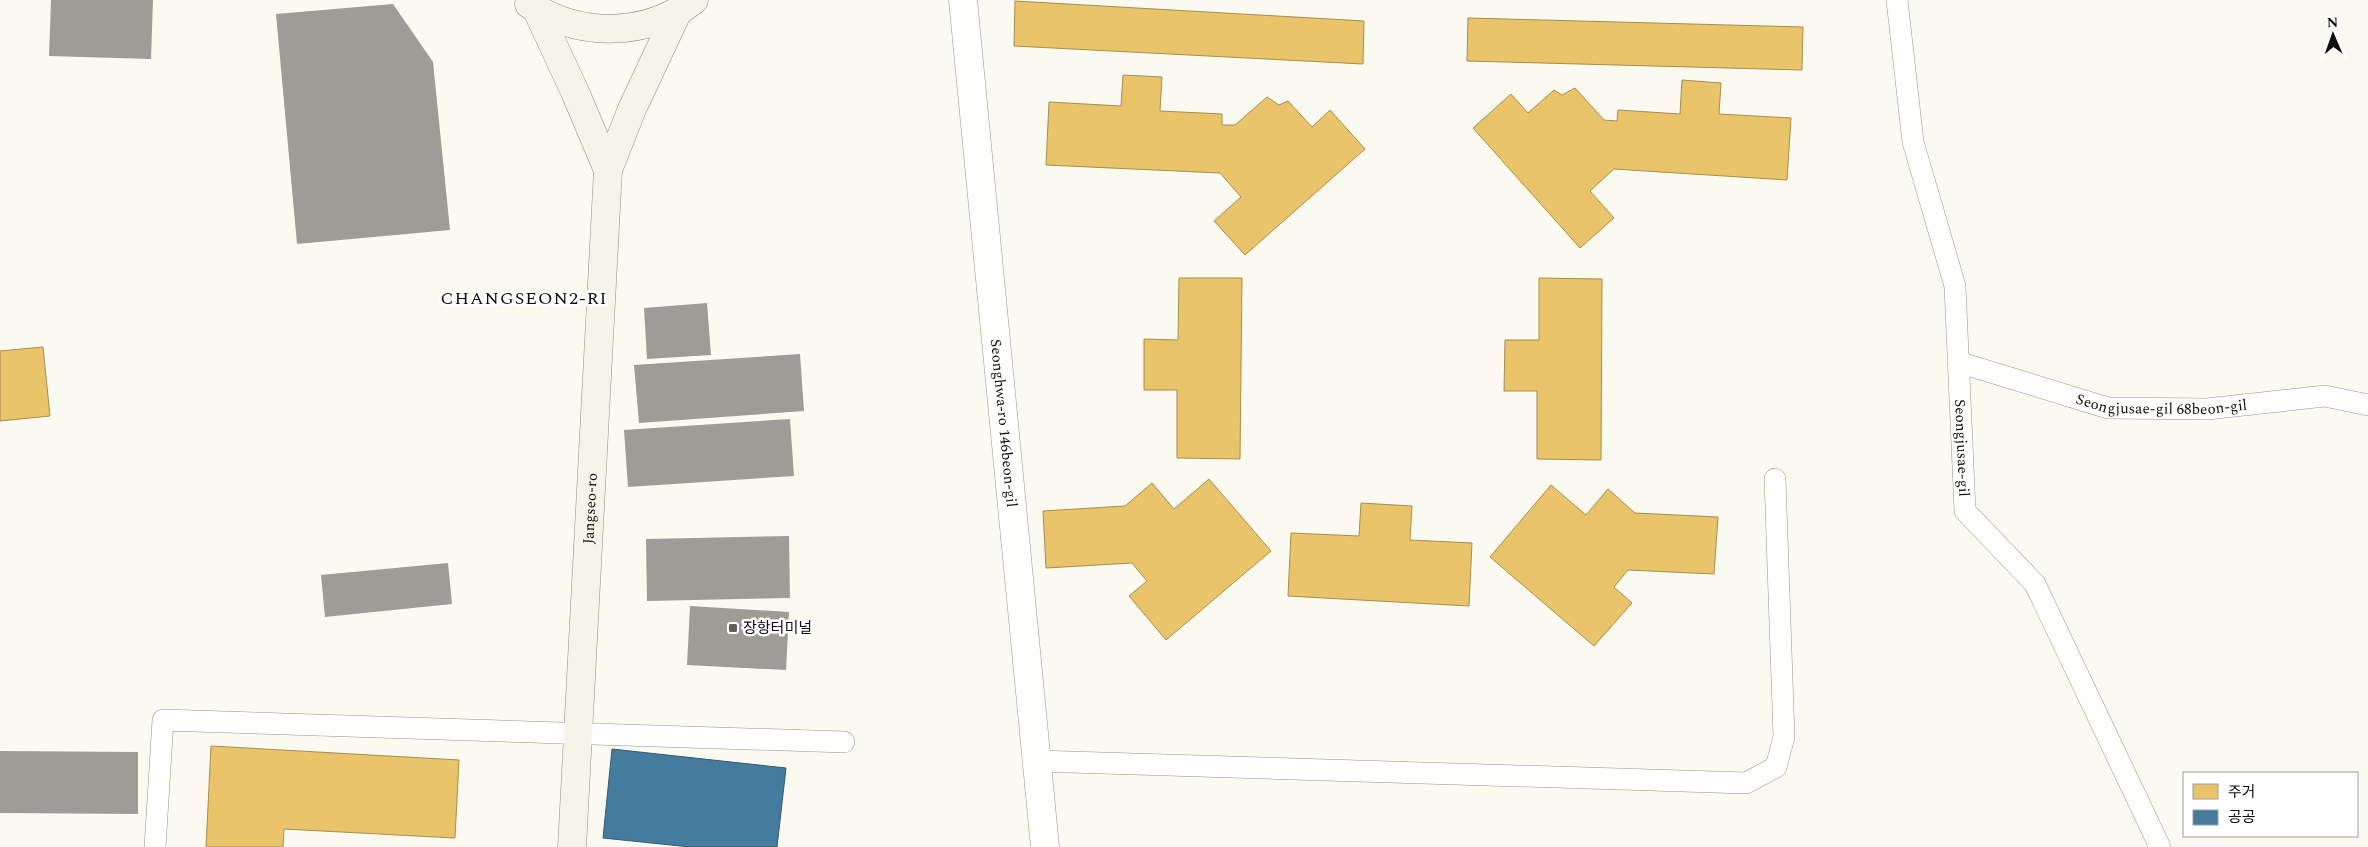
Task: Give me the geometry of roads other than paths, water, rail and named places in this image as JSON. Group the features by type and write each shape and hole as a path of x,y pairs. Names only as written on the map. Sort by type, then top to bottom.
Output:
{"main road":[{"path":"530,4 545,15 588,28 634,28 686,7"},
{"path":"530,4 575,92 608,170"},
{"path":"608,170 632,109 686,7"},
{"name":"Jangseo-ro","path":"572,847 608,170"}],"street":[{"name":"Seonghwa-ro 146beon-gil","path":"963,0 1045,847"}],"lane":[{"name":"Seongjusae-gil","path":"1897,0 1914,142 1955,286 1965,511 2035,584 2160,847"},
{"name":"Seongjusae-gil 68beon-gil","path":"1958,362 2108,408 2207,409 2325,396 2368,405"},
{"path":"1037,761 1746,783 1776,767 1784,737 1775,479"},
{"path":"155,847 164,720 844,742"}],"place":[{"name":"장항터미널","path":"733,628"}],"district":[{"name":"CHANGSEON2-RI","path":"524,298"}]}
